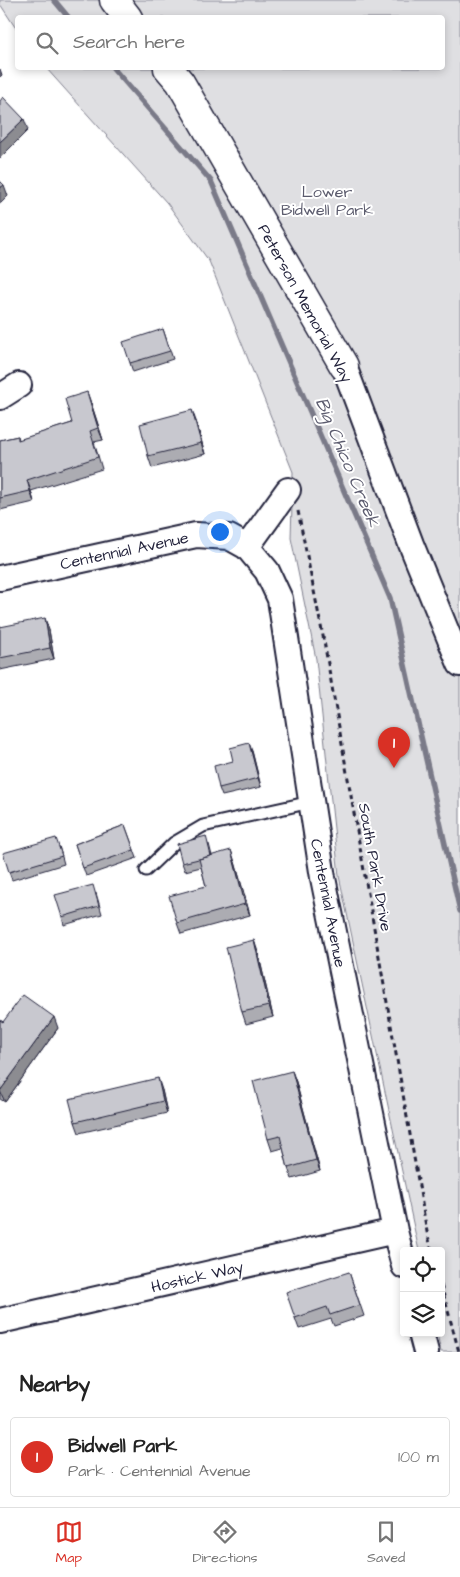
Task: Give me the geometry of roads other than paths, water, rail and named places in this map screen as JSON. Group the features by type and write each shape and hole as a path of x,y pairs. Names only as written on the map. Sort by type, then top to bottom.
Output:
{"street":[{"path":"114,0 126,15"},
{"name":"Peterson Memorial Way","path":"170,70 180,82 344,366 411,544 460,664"},
{"path":"247,547 288,490"},
{"name":"Centennial Avenue","path":"0,578 196,535 229,537 247,547 267,571 280,599 323,878 400,1250"},
{"name":"Hostick Way","path":"0,1321 395,1231"},
{"path":"422,1337 426,1352"}],"lane":[{"path":"146,870 174,843 202,826 311,802"}],"waterway":[{"name":"Big Chico Creek","path":"54,0 66,15"},
{"name":"Big Chico Creek","path":"115,70 211,181 390,598 460,911"}],"place":[{"name":"Bidwell Park","path":"394,768"}],"park label":[{"name":"Lower Bidwell Park","path":"327,200"}]}
